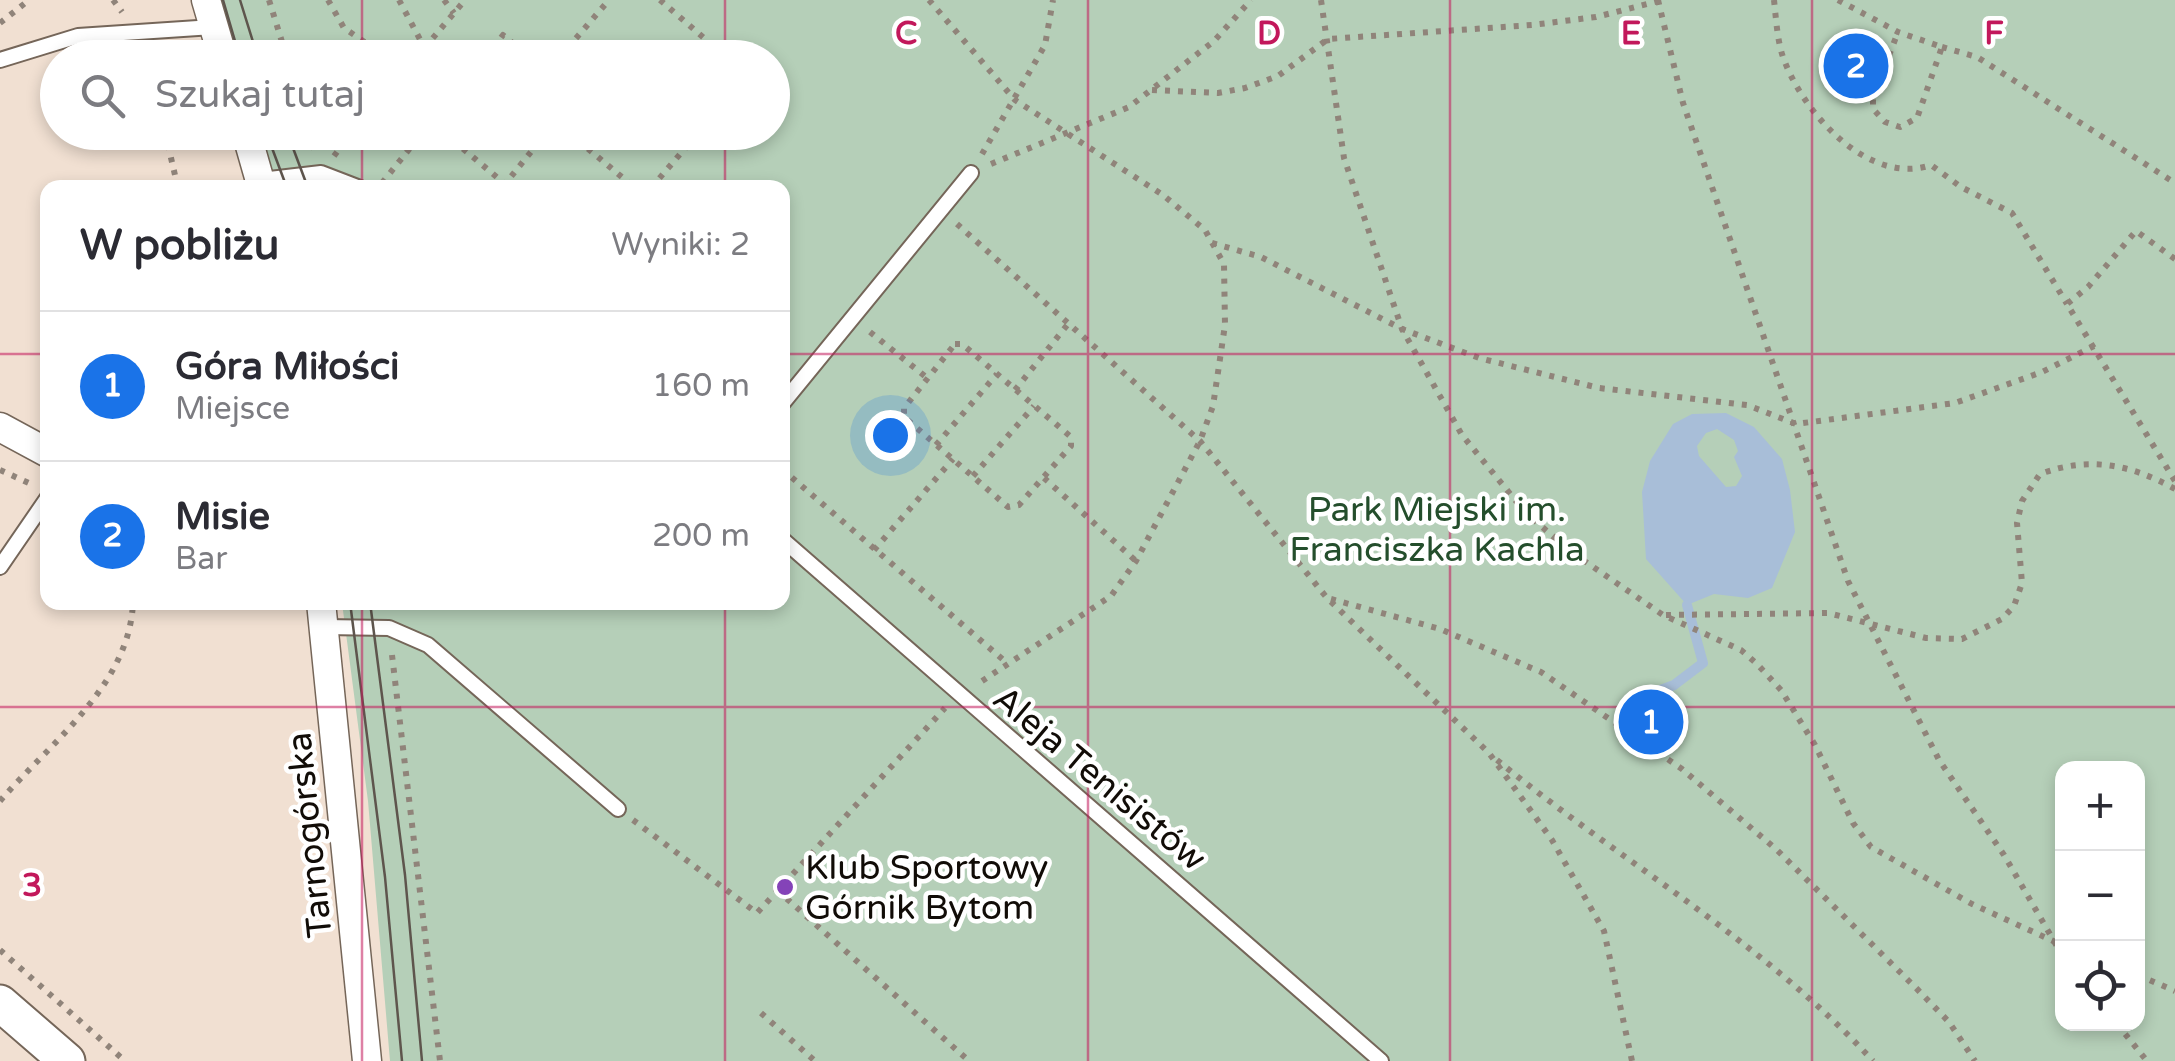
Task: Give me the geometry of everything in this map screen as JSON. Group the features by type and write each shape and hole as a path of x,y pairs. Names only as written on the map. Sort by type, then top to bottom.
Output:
{"street":[{"path":"210,13 218,40"},
{"path":"251,150 260,180"},
{"path":"0,427 40,449"},
{"name":"Tarnogórska","path":"323,615 367,1061"},
{"path":"0,1003 67,1061"}],"lane":[{"path":"65,40 210,13"},
{"path":"0,60 40,48"},
{"path":"790,394 971,172"},
{"path":"283,180 321,173 339,180"},
{"path":"0,567 40,509"},
{"name":"Aleja Tenisistów","path":"790,546 956,695 1381,1061"},
{"path":"323,615 389,628 428,646 618,809"}],"path":[{"path":"0,24 29,0"},
{"path":"269,0 281,40"},
{"path":"328,0 344,28 362,40"},
{"path":"400,0 421,40"},
{"path":"444,0 454,14"},
{"path":"427,40 465,0"},
{"path":"575,40 609,0"},
{"path":"660,0 706,40"},
{"path":"618,809 757,913 956,695 1111,596 1136,560 1200,441 1213,406 1225,326 1224,264 1205,230 1163,194 1062,134 1015,100 929,0"},
{"path":"971,172 1045,45 1053,0"},
{"path":"971,172 1062,134 1102,122 1152,90 1214,42 1250,0"},
{"path":"1321,0 1344,158 1402,329 1462,434 1525,512 1570,551 1664,615 1712,635 1749,657 1781,690 1815,745 1853,823 1871,847 1972,904 2055,942"},
{"path":"1152,90 1218,93 1246,88 1278,76 1328,39 1548,23 1596,17 1658,0 1683,103 1848,581 1939,760 2004,855 2055,945"},
{"path":"1774,0 1787,68 1821,117 1850,148 1887,168 1914,171 1931,165 1961,187 2012,212 2175,481"},
{"path":"1838,0 1898,32 1977,57 2175,184"},
{"path":"1898,32 1873,97 1879,117 1893,126 1910,124 1916,118 1942,47"},
{"path":"169,150 176,180"},
{"path":"385,180 409,150"},
{"path":"464,150 500,180"},
{"path":"511,180 534,150"},
{"path":"590,150 625,180"},
{"path":"657,180 681,150"},
{"path":"941,210 1200,441 1327,598 1488,753 1577,826 1770,964 1873,1061"},
{"path":"2067,304 2088,288 2136,231 2175,259"},
{"path":"1212,243 1261,258 1402,329 1480,358 1599,388 1746,405 1796,424 1954,403 2042,372 2094,346"},
{"path":"853,319 926,377"},
{"path":"1015,390 1068,324"},
{"path":"955,344 962,344 996,374 1071,438 1071,446 1018,505 1008,506 904,417 904,408 955,344"},
{"path":"936,445 996,374"},
{"path":"973,476 1034,406"},
{"path":"874,550 952,459"},
{"path":"1664,615 1828,613 1926,638 1962,639 2002,619 2014,606 2022,583 2016,548 2022,501 2040,474 2089,462 2149,475 2175,489"},
{"path":"0,470 40,485"},
{"path":"790,476 1008,664"},
{"path":"1044,477 1136,560"},
{"path":"1327,598 1440,629 1541,672 1682,768 1776,850 1918,990 1949,1022 1975,1061"},
{"path":"0,801 108,679 127,638 132,610"},
{"path":"389,628 440,1061"},
{"path":"1488,753 1552,840 1604,931 1632,1061"},
{"path":"777,890 969,1061"},
{"path":"0,950 125,1061"},
{"path":"2145,979 2175,991"},
{"path":"760,1014 815,1061"},
{"path":"2123,1031 2147,1061"}],"green space":[{"name":"Park Miejski im. Franciszka Kachla","path":"215,0 2175,0 2175,1061 390,1061 368,801 343,610 790,610 790,180 273,180 262,150 790,150 790,40 225,40"}],"water":[{"path":"1726,413 1754,427 1782,459 1795,532 1772,588 1748,598 1714,594 1687,605 1646,559 1642,492 1650,461 1673,424 1692,414","holes":["1717,429 1734,440 1738,451 1734,457 1742,476 1736,486 1726,487 1699,456 1697,446 1706,433"]}],"waterway":[{"path":"1631,701 1674,685 1703,663 1687,605"}],"tram line":[{"path":"223,0 235,40"},
{"path":"240,0 252,40"},
{"path":"273,150 284,180"},
{"path":"294,150 305,180"},
{"path":"351,610 385,877 402,1061"},
{"path":"371,610 405,875 422,1061"}],"place":[{"name":"Misie","path":"1856,66"},
{"name":"Góra Miłości","path":"1651,722"},
{"name":"Klub Sportowy Górnik Bytom","path":"785,887"}]}
